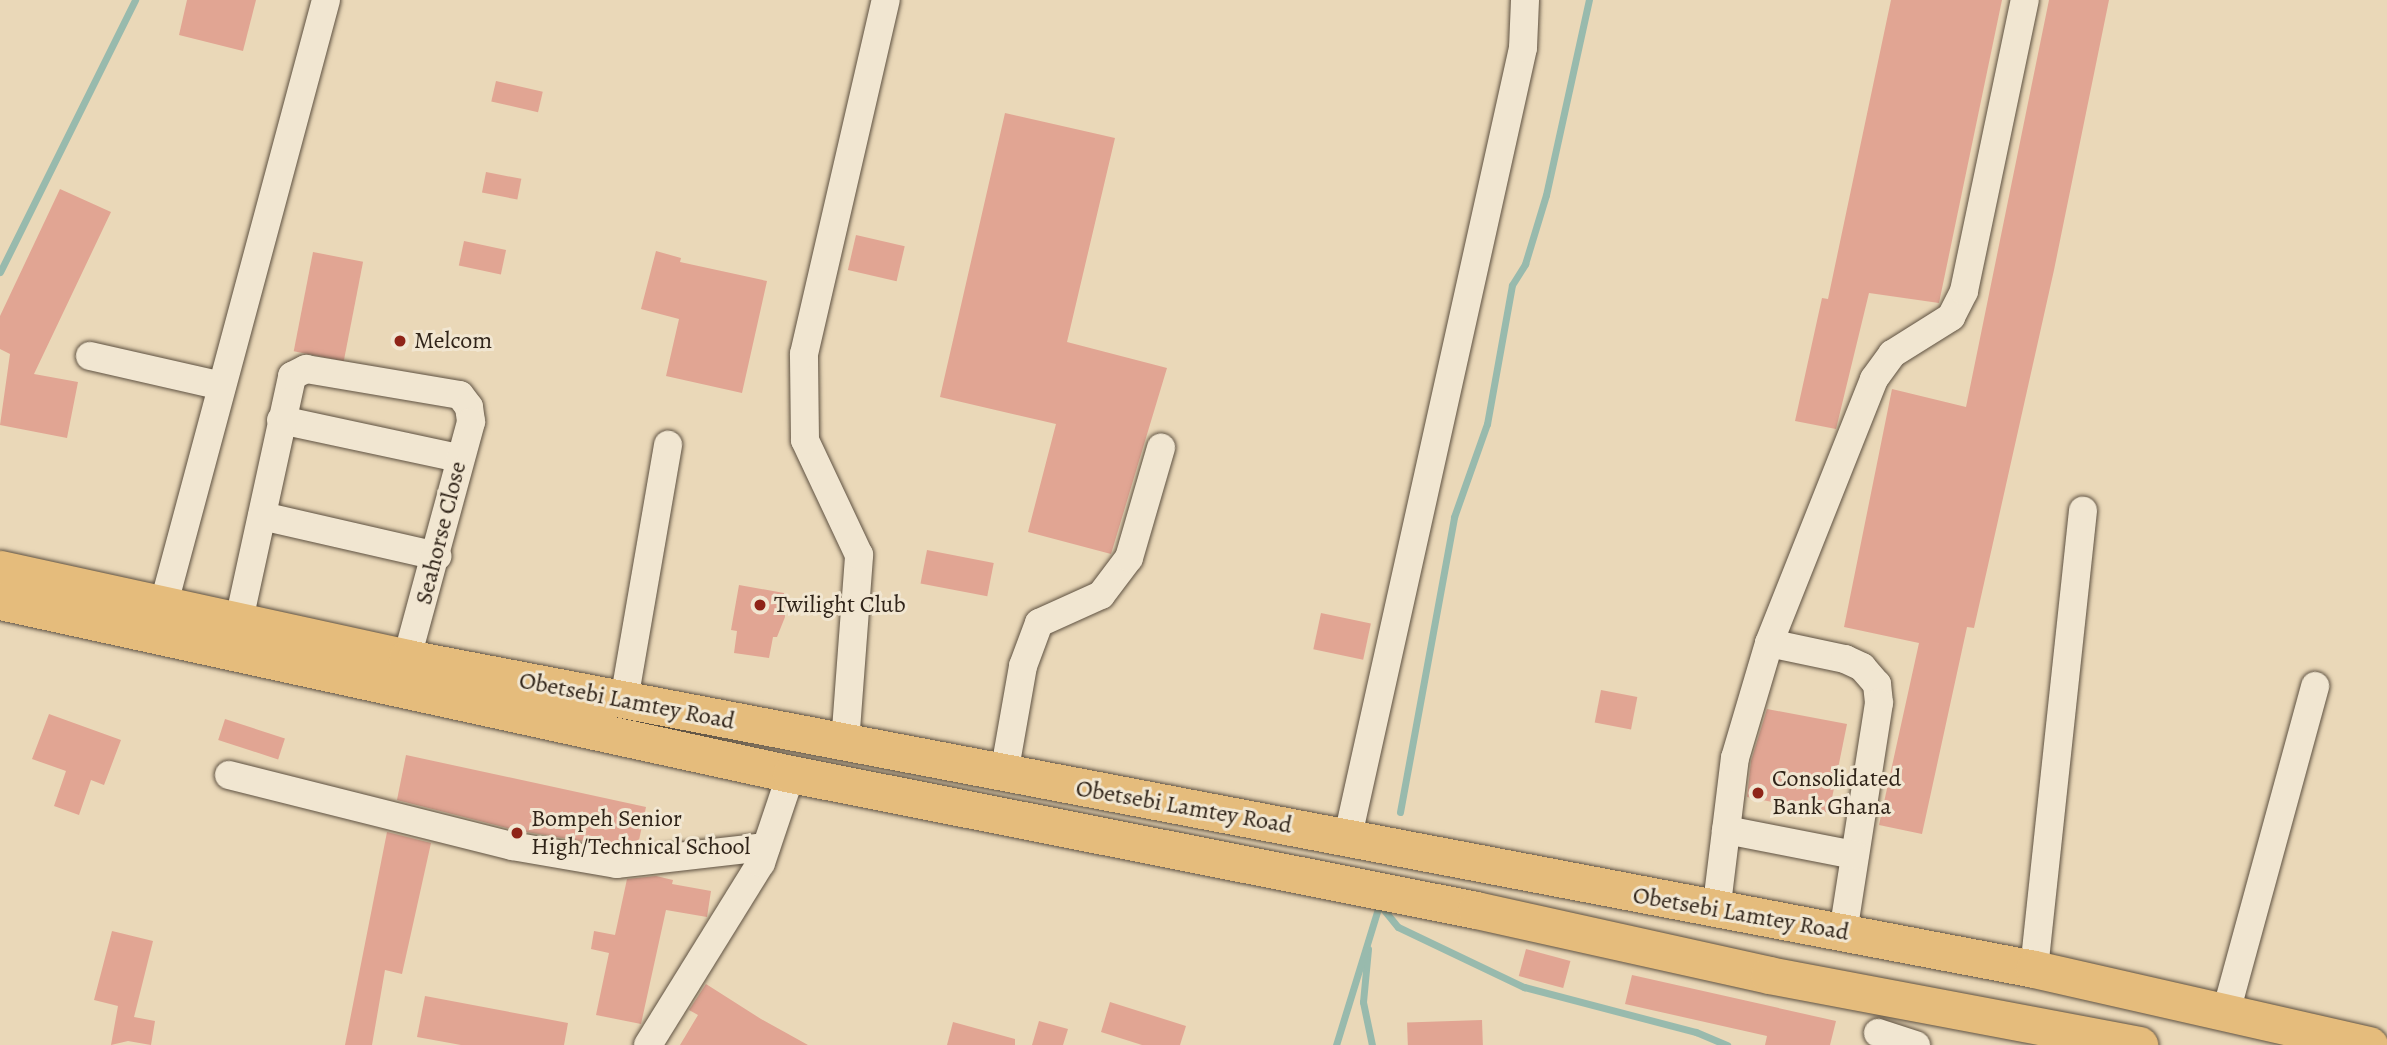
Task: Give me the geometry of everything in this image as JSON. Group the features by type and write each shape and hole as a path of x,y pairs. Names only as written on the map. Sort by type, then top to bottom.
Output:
{"main road":[{"name":"Obetsebi Lamtey Road","path":"0,569 407,658 1004,774 1348,836 1716,912 1843,932 2034,969 2369,1045"},
{"name":"Obetsebi Lamtey Road","path":"0,601 791,774 1476,910 1769,975 2086,1039 2139,1045"}],"street":[{"path":"164,603 326,0"},
{"path":"845,743 859,555 805,440 804,354 886,0"},
{"path":"1348,836 1524,48 1525,0"},
{"path":"1716,912 1735,758 1769,643 1874,379 1892,354 1951,317 1964,291 2025,0"},
{"path":"90,356 222,386"},
{"name":"Seahorse Close","path":"281,421 292,376 306,369 460,395 470,407 471,422 459,458 437,556 407,658"},
{"path":"239,620 281,421 459,458"},
{"path":"624,700 668,445"},
{"path":"1004,774 1023,666 1039,623 1101,595 1129,558 1161,448"},
{"path":"2034,969 2083,511"},
{"path":"262,516 437,556"},
{"path":"1769,643 1845,659 1862,667 1877,684 1879,703 1843,932"},
{"path":"2226,1012 2315,686"},
{"path":"648,1045 751,879 766,847 791,774"},
{"path":"229,775 512,846 616,864 766,847"},
{"path":"1726,830 1855,855"},
{"path":"1878,1033 1916,1045"}],"building":[{"path":"187,0 256,0 243,51 179,35"},
{"path":"1891,0 2002,0 1939,303 1869,293 1836,429 1795,421 1822,298 1828,299"},
{"path":"2049,0 2109,0 2054,270 1974,628 1967,627 1922,834 1879,825 1919,643 1844,627 1892,389 1966,407"},
{"path":"496,81 543,92 538,112 491,101"},
{"path":"1005,113 1115,138 1067,342 1167,368 1111,554 1028,532 1056,424 940,397"},
{"path":"486,172 521,179 517,199 482,193"},
{"path":"60,189 111,212 34,374 78,382 67,438 0,425 10,354 0,349 0,316"},
{"path":"856,235 905,246 897,281 848,270"},
{"path":"464,241 506,250 501,274 459,265"},
{"path":"656,251 681,258 680,262 767,281 742,393 666,376 679,319 641,309"},
{"path":"313,252 363,262 344,361 294,351"},
{"path":"927,550 994,563 987,596 921,583"},
{"name":"Twilight Club","path":"739,585 784,593 785,617 777,637 773,637 769,658 734,653 737,631 731,630"},
{"path":"1321,613 1371,624 1363,660 1313,649"},
{"path":"1601,690 1637,697 1631,729 1595,722"},
{"path":"1767,709 1847,724 1829,813 1747,797 1751,761"},
{"path":"49,714 121,740 104,785 91,780 79,815 54,806 66,771 32,759"},
{"path":"225,719 285,738 278,759 218,740"},
{"path":"406,755 646,807 638,845 616,847 515,830 397,800"},
{"path":"387,832 431,843 402,974 385,970 372,1045 345,1045"},
{"path":"656,876 673,880 672,884 711,891 707,917 666,910 641,1024 596,1015 609,953 591,949 594,931 615,935 627,879"},
{"path":"112,931 153,941 134,1017 155,1021 151,1045 128,1041 111,1045 118,1006 94,1000"},
{"path":"1526,949 1570,961 1563,988 1519,976"},
{"path":"1632,975 1836,1021 1830,1045 1765,1045 1767,1036 1625,1004"},
{"path":"706,984 808,1045 680,1045 698,1015 689,1010"},
{"path":"425,996 568,1023 564,1045 461,1045 417,1037"},
{"path":"1110,1002 1186,1026 1180,1045 1142,1045 1101,1032"},
{"path":"1482,1020 1483,1045 1408,1045 1407,1023"},
{"path":"1039,1021 1068,1029 1063,1045 1032,1045"},
{"path":"953,1022 1015,1039 1015,1045 947,1045"}],"waterway":[{"path":"0,272 135,0"},
{"path":"1400,812 1454,517 1487,424 1512,285 1525,264 1546,195 1589,0"},
{"path":"1336,1045 1379,905"},
{"path":"1380,905 1398,927 1524,987 1696,1032 1727,1045"},
{"path":"1368,949 1363,1002 1372,1045"}],"place":[{"name":"Melcom","path":"400,341"},
{"name":"Twilight Club","path":"760,605"},
{"name":"Consolidated Bank Ghana","path":"1758,793"},
{"name":"Bompeh Senior High/Technical School","path":"517,833"}]}
